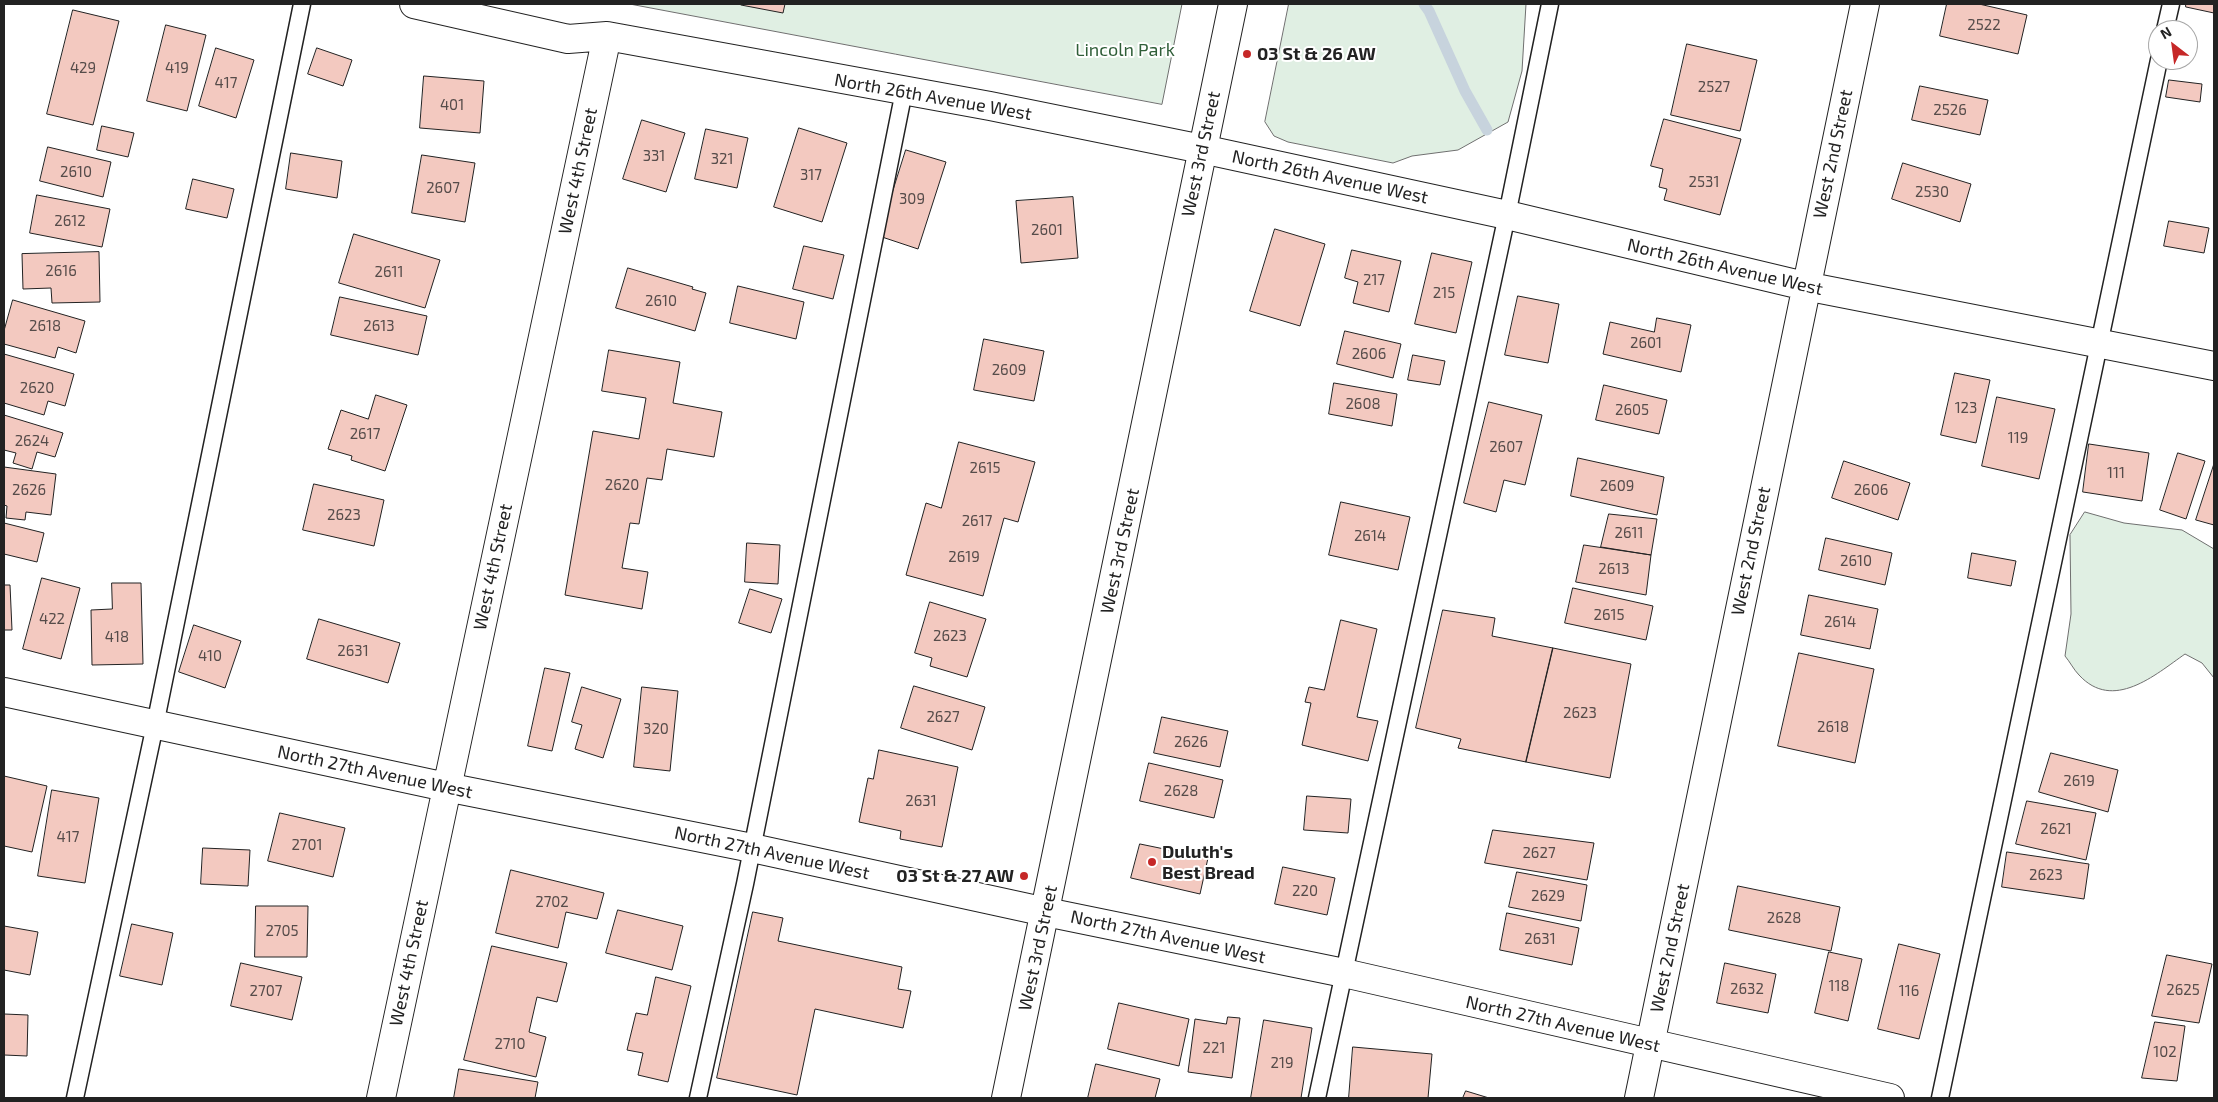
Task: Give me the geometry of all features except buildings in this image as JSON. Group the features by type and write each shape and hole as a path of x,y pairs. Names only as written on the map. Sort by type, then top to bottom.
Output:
{"street":[{"name":"North 26th Avenue West","path":"414,4 568,39 607,36 1202,149 1507,216 1805,286 2214,366"},
{"name":"West 3rd Street","path":"1006,1098 1233,4"},
{"name":"West 2nd Street","path":"1639,1098 1805,286 1865,4"},
{"name":"West 4th Street","path":"381,1098 607,36"},
{"name":"North 27th Avenue West","path":"4,692 446,788 752,848 1046,912 1344,973 1890,1098"}],"lane":[{"path":"74,1098 155,725 302,4"},
{"path":"1318,1098 1507,216 1550,4"},
{"path":"2167,20 2171,4"},
{"path":"1940,1098 2157,70"},
{"path":"698,1098 752,848 904,91"}],"green space":[{"name":"Lincoln Park","path":"630,4 1182,4 1162,104"},
{"path":"1289,4 1526,4 1522,71 1508,122 1458,150 1412,156 1393,163 1288,142 1274,136 1265,122"},
{"path":"2085,512 2124,523 2182,530 2214,549 2214,678 2202,663 2185,654 2147,680 2120,690 2106,690 2092,686 2075,671 2065,656 2071,614 2070,535"}],"waterway":[{"path":"1424,4 1429,11 1465,91 1487,130"}],"place":[{"name":"03 St & 26 AW","path":"1247,54"},
{"name":"Duluth's Best Bread","path":"1152,862"},
{"name":"03 St & 27 AW","path":"1024,876"}]}
